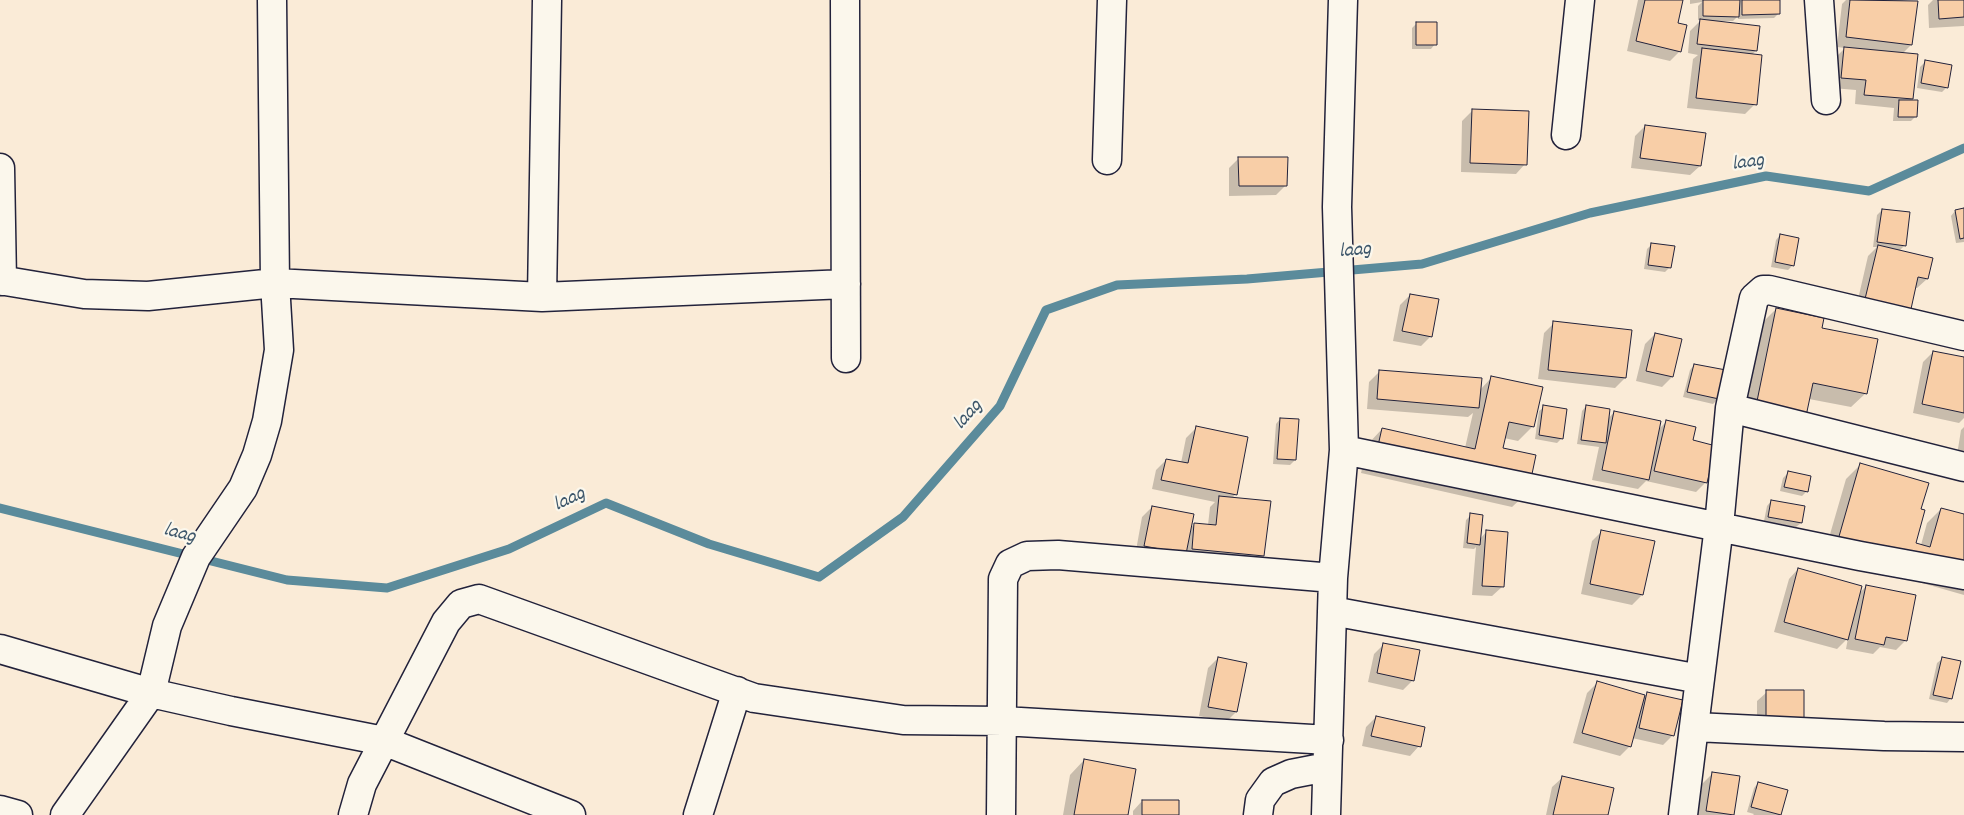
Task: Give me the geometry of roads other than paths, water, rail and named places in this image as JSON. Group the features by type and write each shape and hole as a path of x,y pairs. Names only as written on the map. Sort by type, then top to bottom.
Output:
{"street":[{"path":"65,815 150,693 167,626 196,557 243,488 257,455 267,421 279,350 275,283 272,0"},
{"path":"542,297 547,0"},
{"path":"845,0 846,358"},
{"path":"1107,160 1112,0"},
{"path":"1326,815 1333,578 1344,450 1337,207 1343,0"},
{"path":"1566,134 1580,0"},
{"path":"1820,0 1826,100"},
{"path":"0,168 1,280 84,294 148,296 275,283 542,297 846,284"},
{"path":"1684,815 1719,526 1730,408 1754,298 1762,290 1769,290 1964,336"},
{"path":"1730,408 1964,467"},
{"path":"1344,450 1879,560 1964,575"},
{"path":"1001,815 1003,579 1010,564 1027,556 1058,555 1333,578"},
{"path":"353,815 362,784 446,622 462,604 480,599 754,698 903,720 1003,722 1329,740"},
{"path":"1332,611 1700,680"},
{"path":"0,649 150,693 384,741 571,815"},
{"path":"698,815 737,691"},
{"path":"1695,727 1884,736 1964,737"},
{"path":"1258,815 1260,800 1273,782 1291,774 1328,767"},
{"path":"0,810 18,815"}],"waterway":[{"name":"laag","path":"0,508 287,580 387,588 509,549 606,503 709,544 819,577 903,517 1000,406 1046,310 1117,285 1247,279 1422,264 1590,213 1766,176 1869,191 1964,148"}]}
